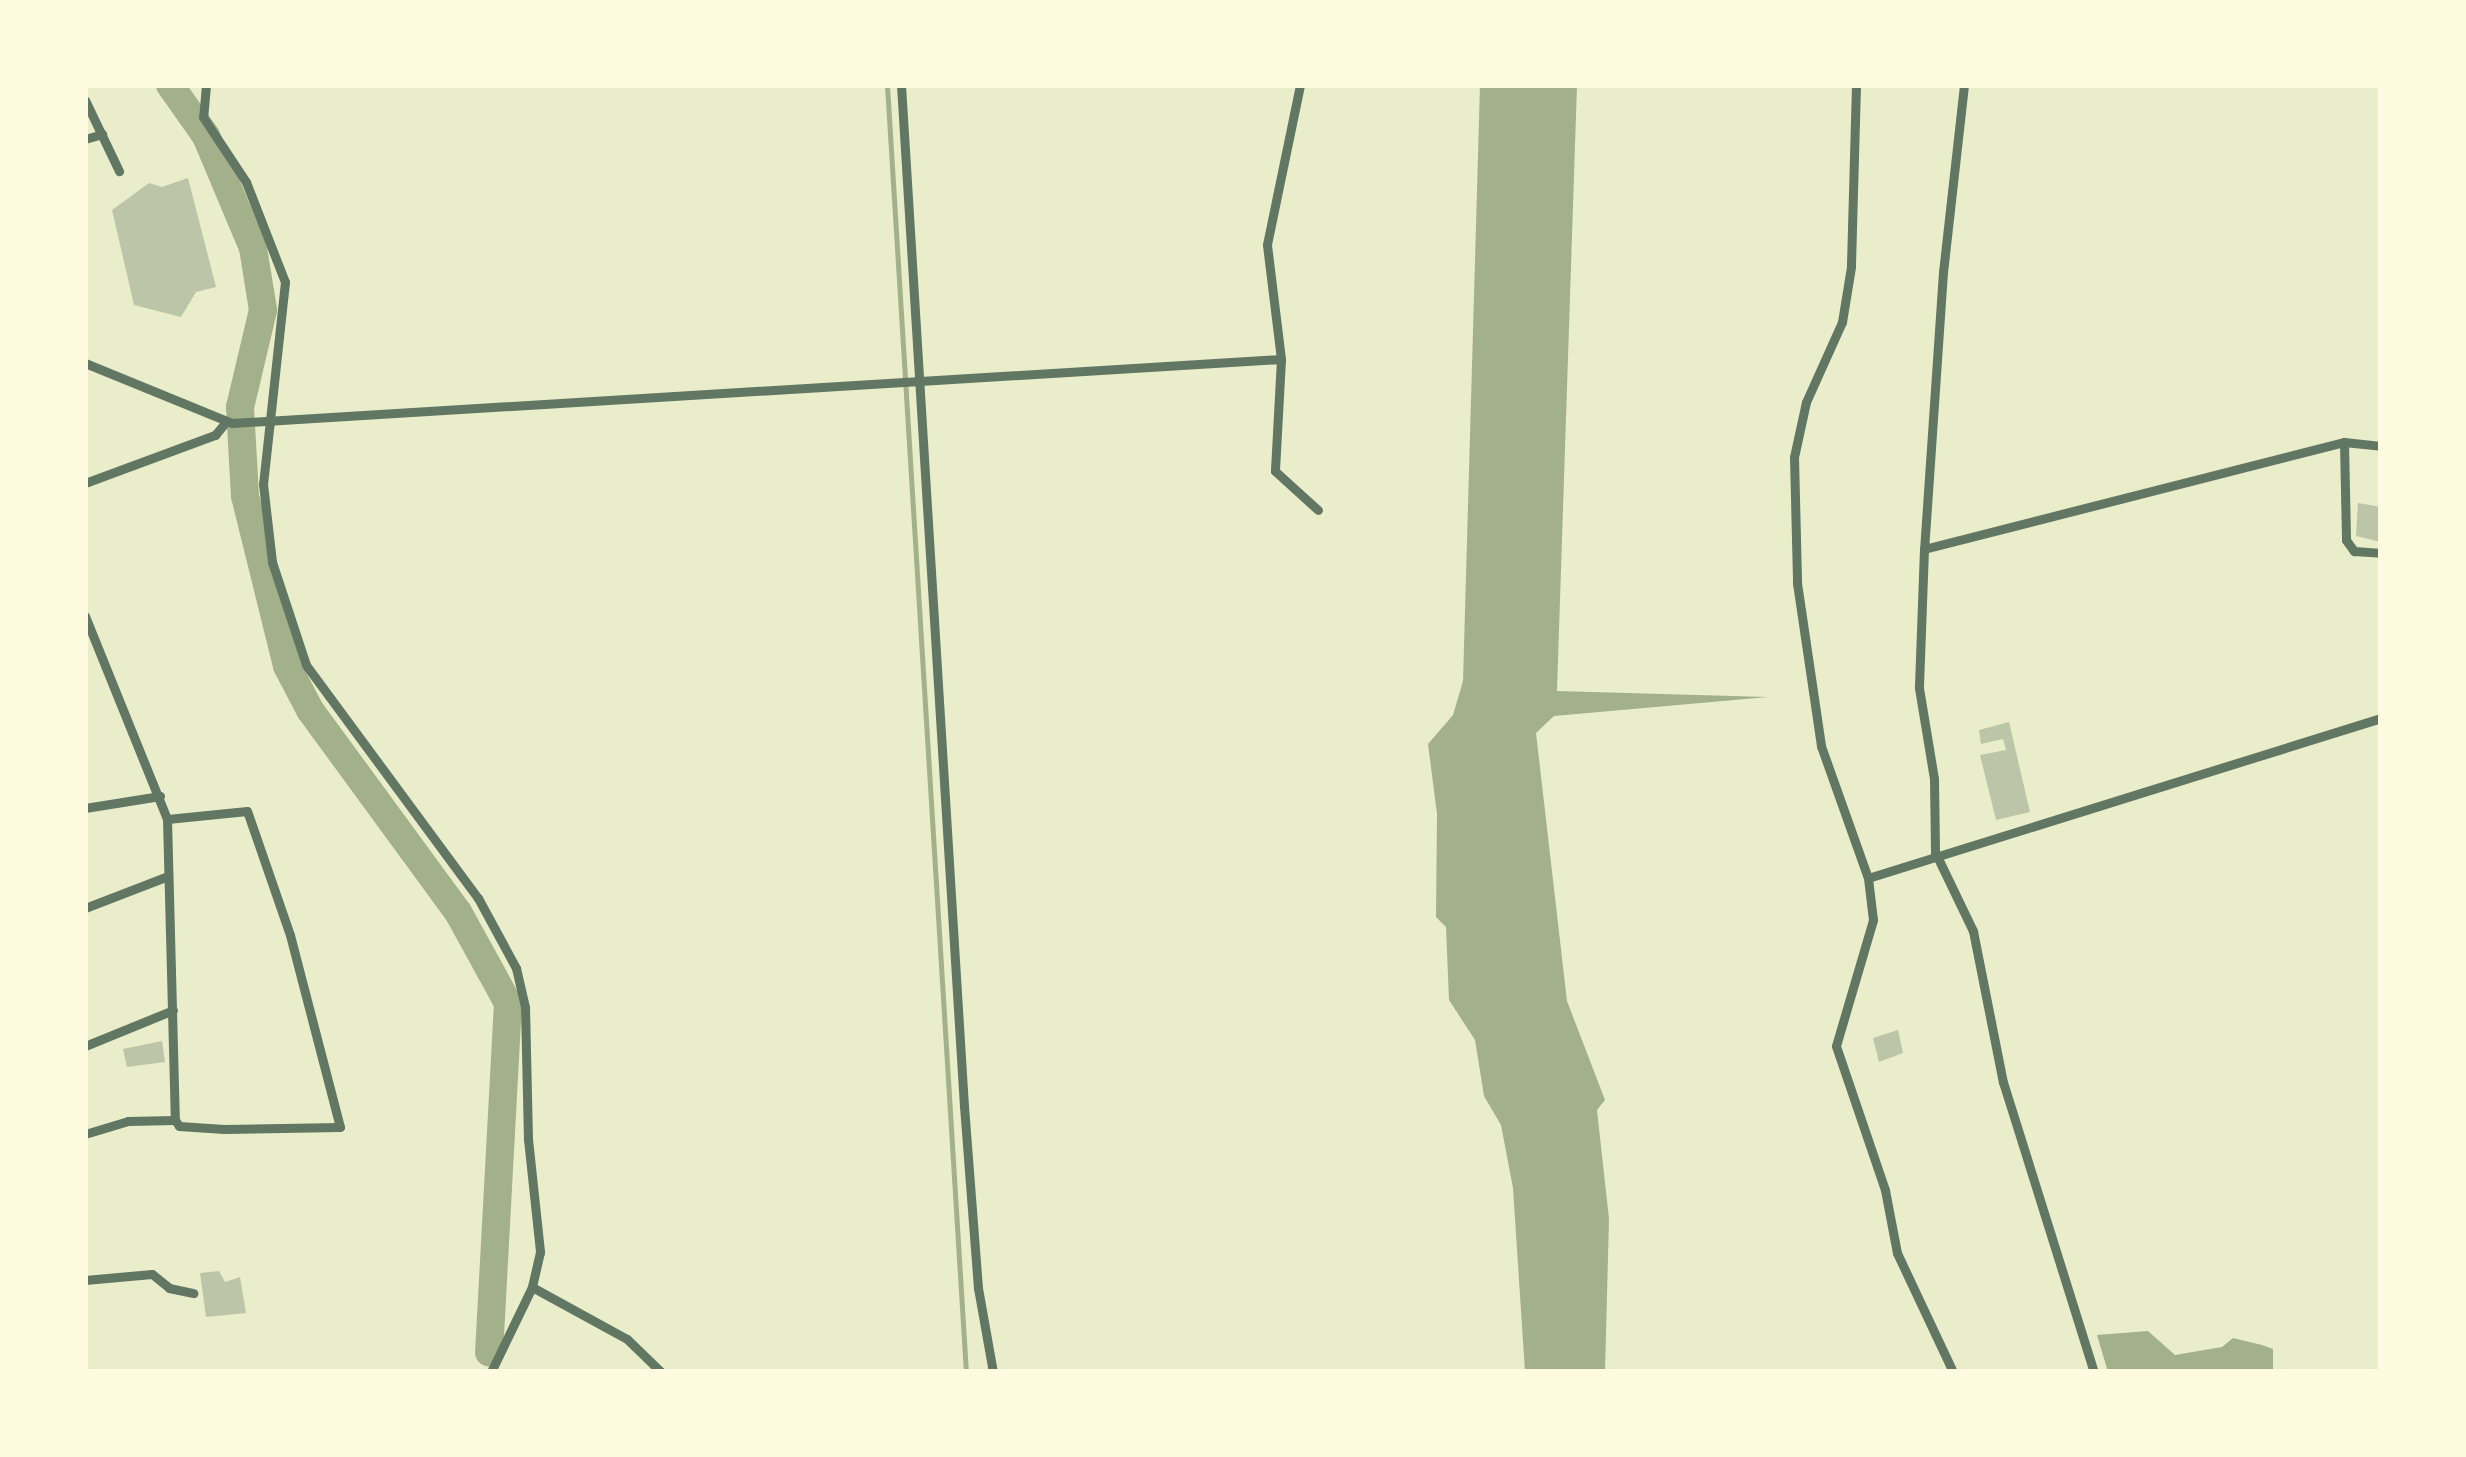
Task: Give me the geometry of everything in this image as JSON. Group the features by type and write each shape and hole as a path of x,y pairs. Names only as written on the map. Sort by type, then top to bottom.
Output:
{"street":[{"path":"206,85 203,117 246,182 285,282 260,422 263,484 272,562 306,665 478,898 516,968 524,1008 528,1139 540,1252 532,1287 491,1372"},
{"path":"901,85 915,380 964,1106 978,1288 992,1372"},
{"path":"1300,85 1266,245 1281,359 1275,471 1318,510"},
{"path":"1856,85 1851,267 1842,322 1806,402 1794,457 1797,584 1820,746 1868,878 1872,920 1836,1046 1886,1190 1897,1254 1953,1372"},
{"path":"1964,85 1942,272 1924,549 1920,688 1934,779 1935,852 1973,931 2003,1082 2094,1372"},
{"path":"85,100 119,170"},
{"path":"85,140 102,134"},
{"path":"85,362 229,422 260,422 1281,359"},
{"path":"85,483 214,435 229,422"},
{"path":"1924,549 2344,442 2381,446"},
{"path":"2344,442 2346,540 2354,551 2381,553"},
{"path":"85,616 167,819 175,1120 179,1126 224,1128 340,1126 290,935 247,811 167,819"},
{"path":"1868,878 1935,852 2381,718"},
{"path":"85,808 160,796"},
{"path":"85,908 168,876"},
{"path":"85,1046 173,1010"},
{"path":"85,1134 128,1121 175,1120"},
{"path":"85,1280 152,1274 170,1288 193,1293"},
{"path":"532,1287 627,1339 661,1372"}],"shaded area":[{"path":"1480,85 1577,85 1557,691 1768,697 1554,716 1536,733 1567,1001 1605,1100 1597,1110 1609,1219 1605,1372 1525,1372 1513,1188 1501,1125 1484,1096 1475,1040 1449,1000 1446,927 1436,917 1437,814 1428,744 1453,715 1463,681"},
{"path":"2148,1331 2175,1355 2222,1347 2233,1338 2262,1345 2273,1349 2273,1372 2108,1372 2097,1335"}],"building":[{"path":"188,178 216,287 196,292 181,317 134,305 112,210 149,183 162,187"},
{"path":"2358,503 2381,507 2381,542 2356,536"},
{"path":"2009,722 2030,812 1996,820 1980,755 2006,750 2003,739 1981,744 1979,730"},
{"path":"1898,1030 1903,1053 1879,1062 1873,1038"},
{"path":"162,1041 165,1062 127,1067 123,1049"},
{"path":"219,1271 225,1282 240,1277 246,1313 206,1317 200,1273"}],"waterway":[{"path":"170,85 206,136 253,248 263,310 240,407 245,496 287,666 310,710 458,912 508,1003 489,1352"},
{"path":"887,85 966,1372"}]}
